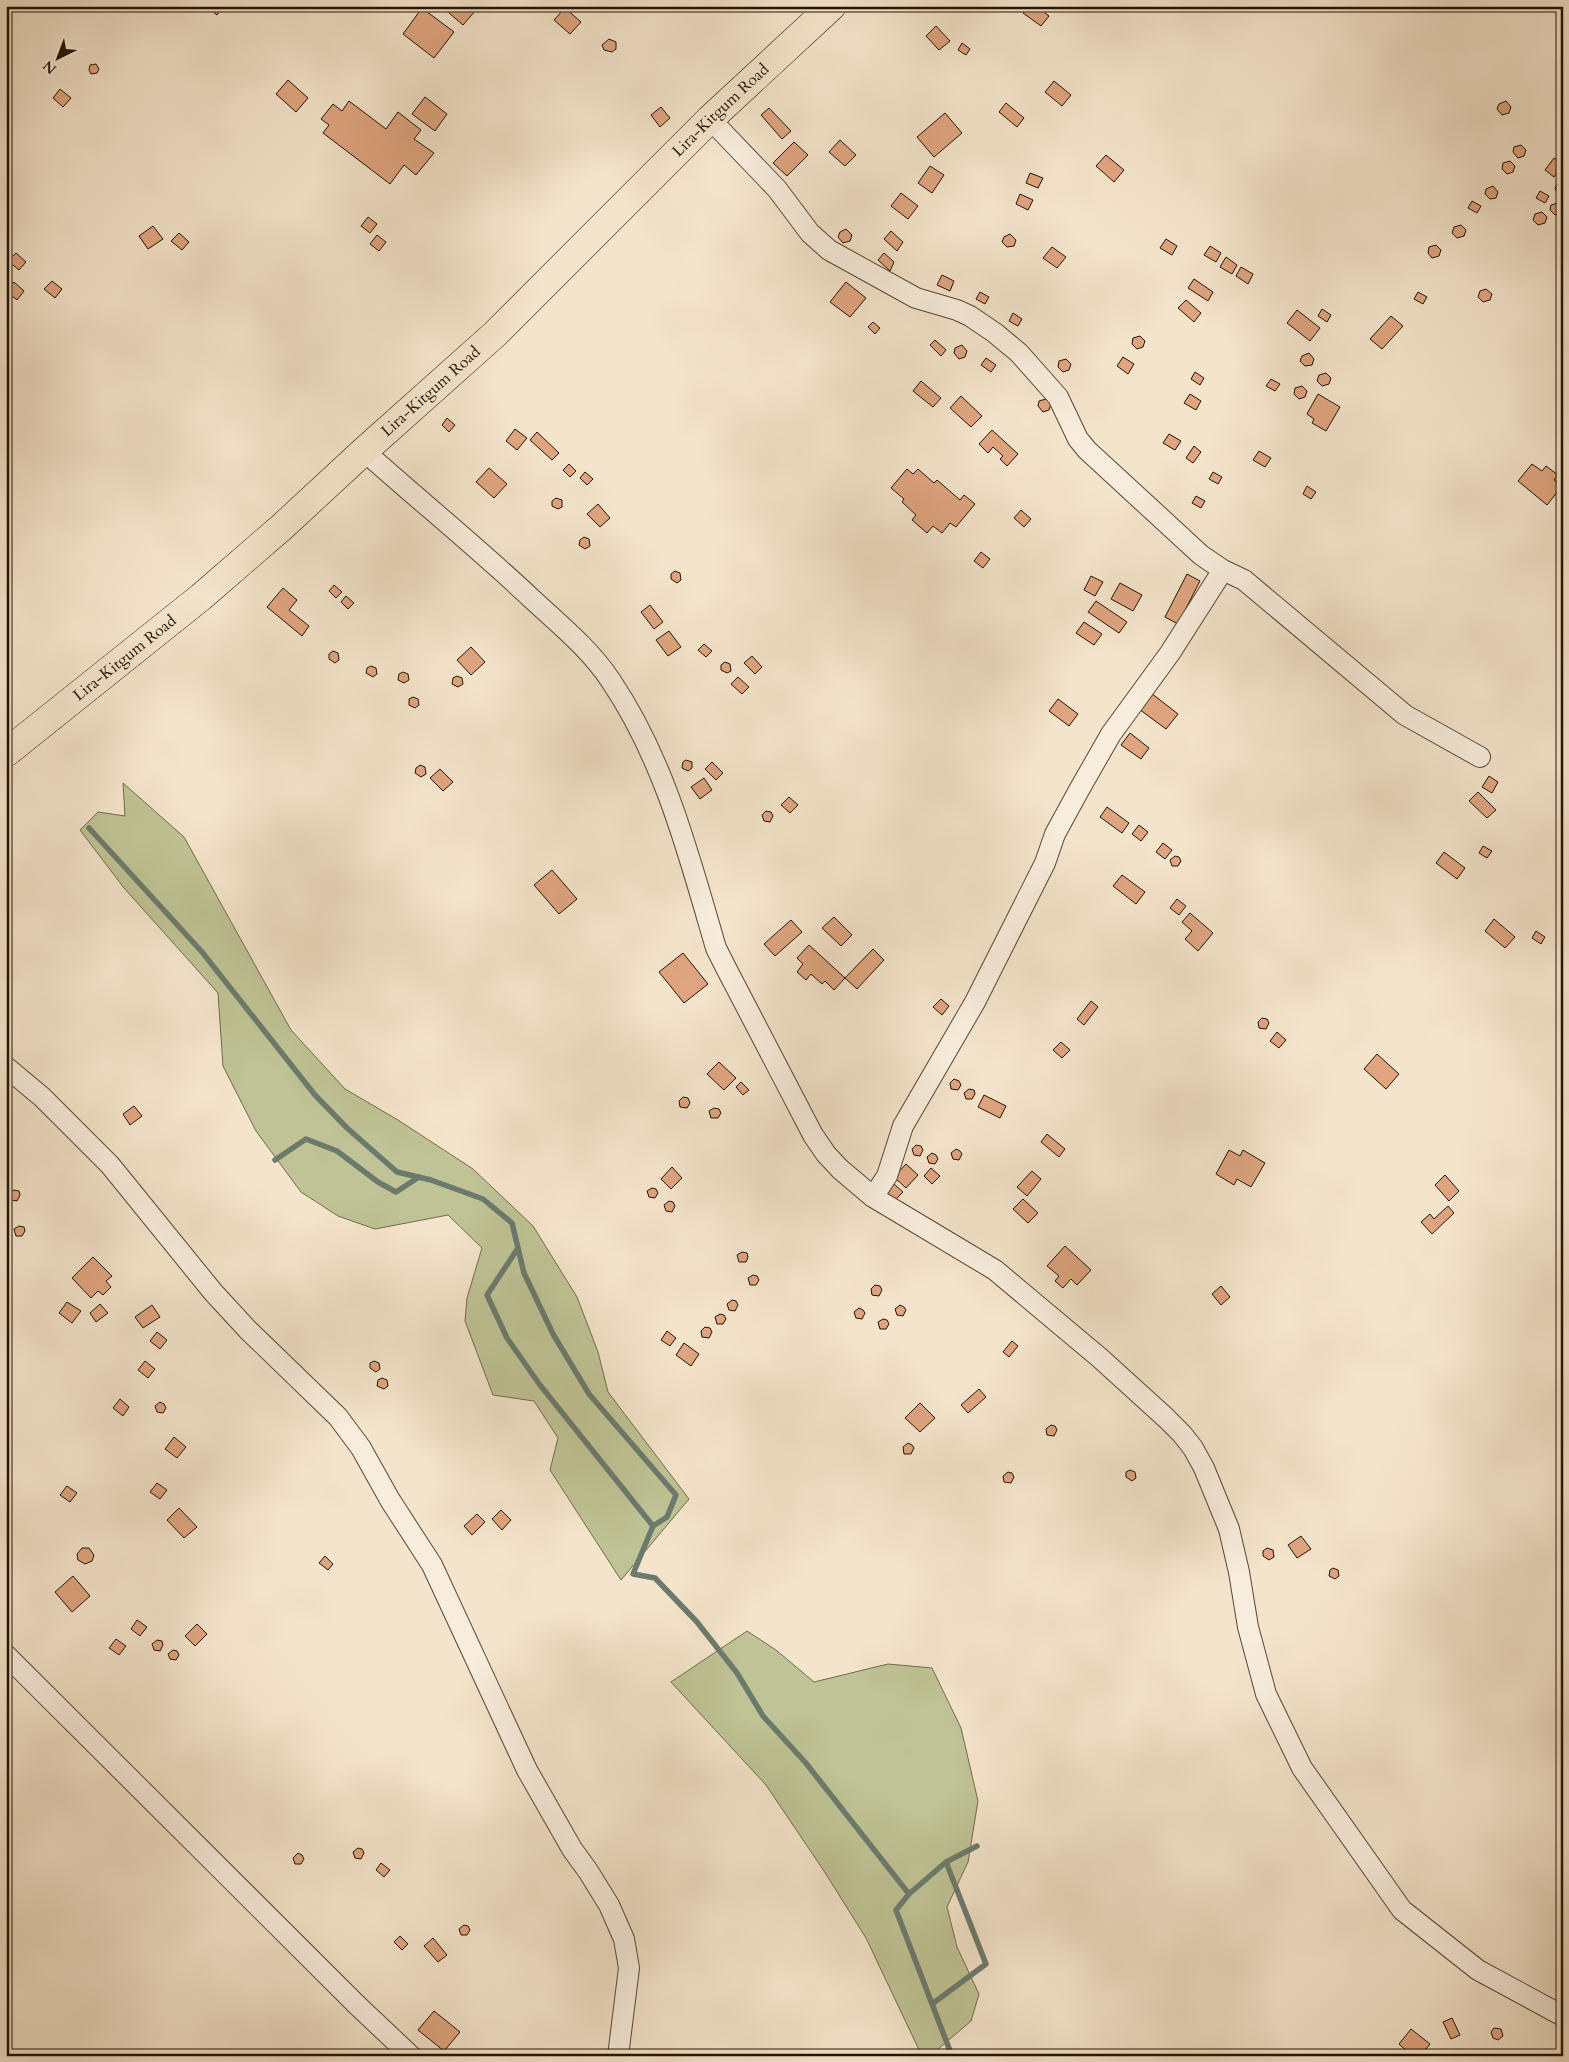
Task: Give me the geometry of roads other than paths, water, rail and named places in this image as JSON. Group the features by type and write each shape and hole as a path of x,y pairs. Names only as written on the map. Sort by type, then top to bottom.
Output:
{"main road":[{"name":"Lira-Kitgum Road","path":"6,752 201,597 283,526 495,334 710,119 832,6"}],"street":[{"path":"710,119 777,189 810,233 829,250 916,298 957,310 970,316 995,333 1019,353 1058,397 1078,439 1087,450 1201,554 1224,570 1244,580 1405,715 1480,757"},
{"path":"364,451 501,569 567,631 610,680 630,712 665,786 681,829 716,948 813,1135 826,1154 840,1169 873,1197 995,1270 1100,1358 1182,1434 1204,1468 1229,1528 1258,1667 1272,1708 1302,1768 1402,1910 1478,1970 1563,2016"},
{"path":"873,1197 888,1176 903,1126 975,1002 1045,863 1055,834 1079,790 1111,734 1170,653 1224,570"},
{"path":"6,1067 42,1097 110,1165 213,1292 248,1330 338,1417 361,1448 390,1500 432,1565 527,1770 572,1849 609,1905 624,1939 629,1968 618,2056"},
{"path":"6,1655 358,2006 411,2056"}],"waterway":[{"path":"89,828 202,952 315,1095 347,1128 397,1172 431,1180 483,1199 512,1223 524,1273 553,1334 589,1394 676,1495 667,1517 653,1526"},
{"path":"275,1160 306,1139 337,1151 378,1182 396,1192 419,1177"},
{"path":"518,1248 487,1295 507,1338 540,1385 653,1526 633,1574 655,1578 697,1622 737,1673 763,1716 805,1762 909,1894 896,1910 952,2056"},
{"path":"909,1894 946,1862 977,1846"},
{"path":"932,2004 986,1964 946,1862"}]}
